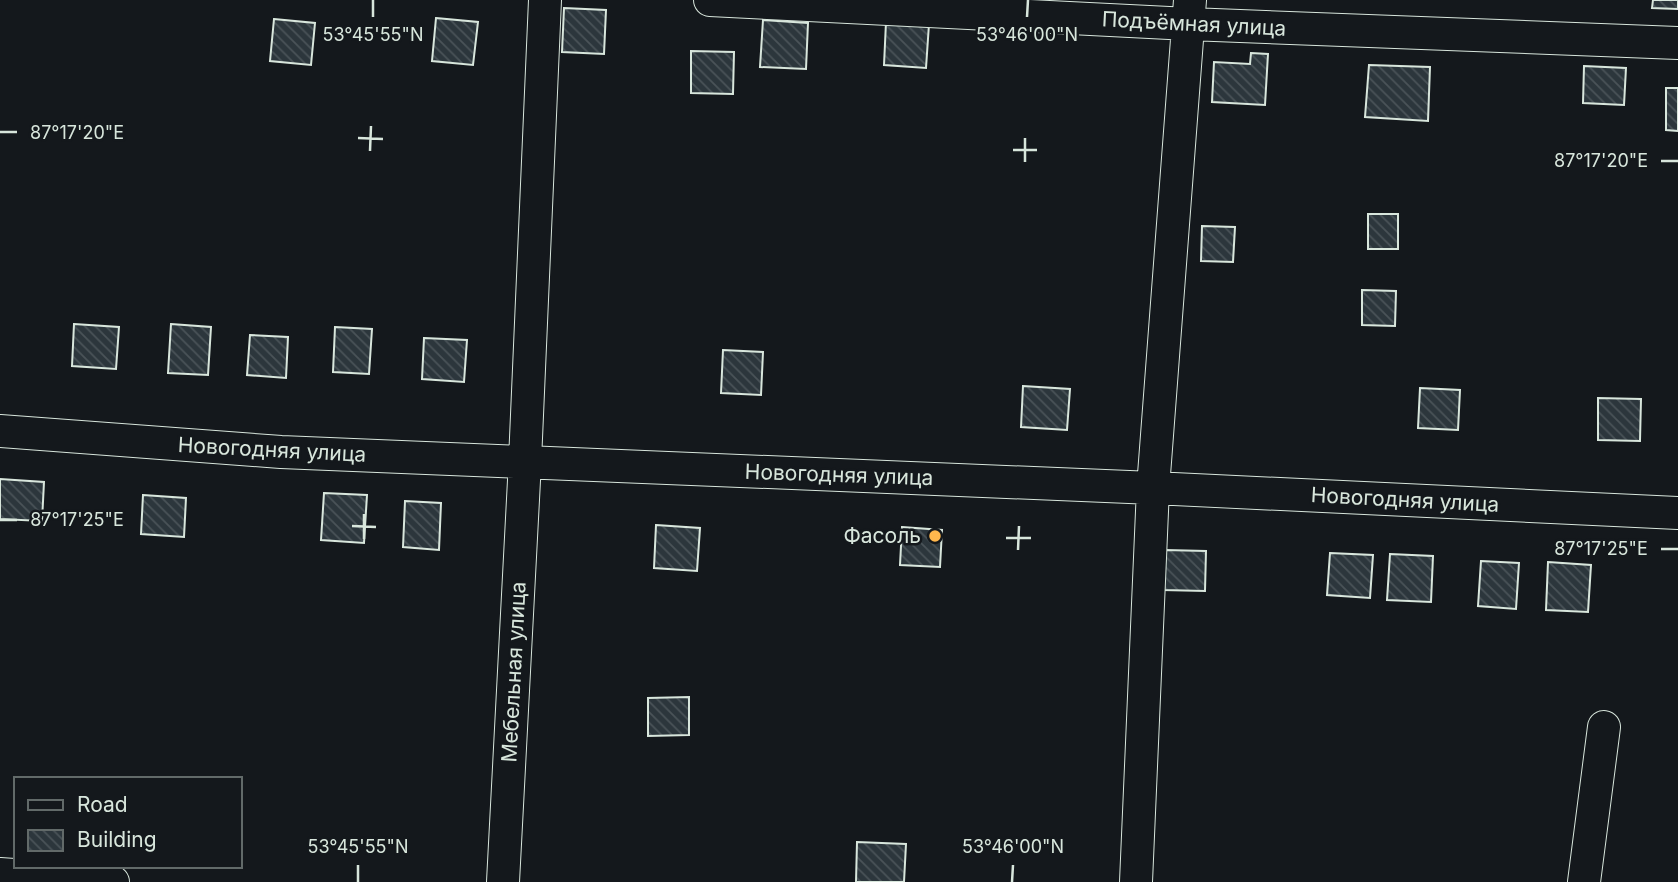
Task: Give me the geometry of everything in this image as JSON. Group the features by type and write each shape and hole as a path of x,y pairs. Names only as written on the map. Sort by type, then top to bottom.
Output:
{"street":[{"name":"Мебельная улица","path":"503,882 545,0"},
{"name":"Подъёмная улица","path":"710,0 1189,12 1678,43"},
{"path":"1136,882 1153,488 1189,12"},
{"name":"Новогодняя улица","path":"0,431 281,452 1678,513"},
{"path":"1584,882 1604,726"},
{"path":"0,874 113,882"}],"building":[{"path":"1653,0 1678,0 1678,9 1652,8"},
{"path":"564,8 606,10 604,54 562,52"},
{"path":"436,18 478,22 473,65 432,61"},
{"path":"274,19 315,23 311,65 270,61"},
{"path":"763,20 808,23 806,69 760,67"},
{"path":"886,22 929,24 926,68 884,65"},
{"path":"691,51 734,52 733,94 691,93"},
{"path":"1251,53 1268,54 1265,105 1212,102 1214,62 1250,64"},
{"path":"1369,65 1430,67 1428,121 1365,117"},
{"path":"1584,66 1626,68 1624,105 1583,103"},
{"path":"1666,88 1678,88 1678,131 1666,130"},
{"path":"1368,214 1398,214 1398,249 1368,249"},
{"path":"1202,226 1235,227 1233,262 1201,261"},
{"path":"1362,290 1396,291 1395,326 1362,325"},
{"path":"74,324 119,327 116,369 72,366"},
{"path":"171,324 211,327 208,375 168,373"},
{"path":"335,327 372,329 369,374 333,372"},
{"path":"250,335 288,337 286,378 247,375"},
{"path":"424,338 467,340 464,382 422,379"},
{"path":"723,350 763,352 761,395 721,393"},
{"path":"1023,386 1070,389 1067,430 1021,427"},
{"path":"1420,388 1460,390 1458,430 1418,428"},
{"path":"1598,398 1641,399 1640,441 1598,440"},
{"path":"0,479 44,482 42,521 0,519"},
{"path":"324,493 367,495 364,543 321,540"},
{"path":"143,495 186,498 184,537 141,534"},
{"path":"405,501 441,503 439,550 403,547"},
{"path":"656,525 700,528 697,571 654,568"},
{"path":"902,527 942,530 940,567 900,565"},
{"path":"1165,550 1206,551 1205,591 1163,590"},
{"path":"1330,553 1373,555 1370,598 1327,595"},
{"path":"1390,554 1433,556 1431,602 1387,600"},
{"path":"1481,561 1519,563 1516,609 1478,606"},
{"path":"1548,562 1591,565 1588,612 1546,610"},
{"path":"689,697 689,735 648,736 648,698"},
{"path":"857,842 906,844 904,882 856,882"}],"place":[{"name":"Фасоль","path":"935,536"}]}
